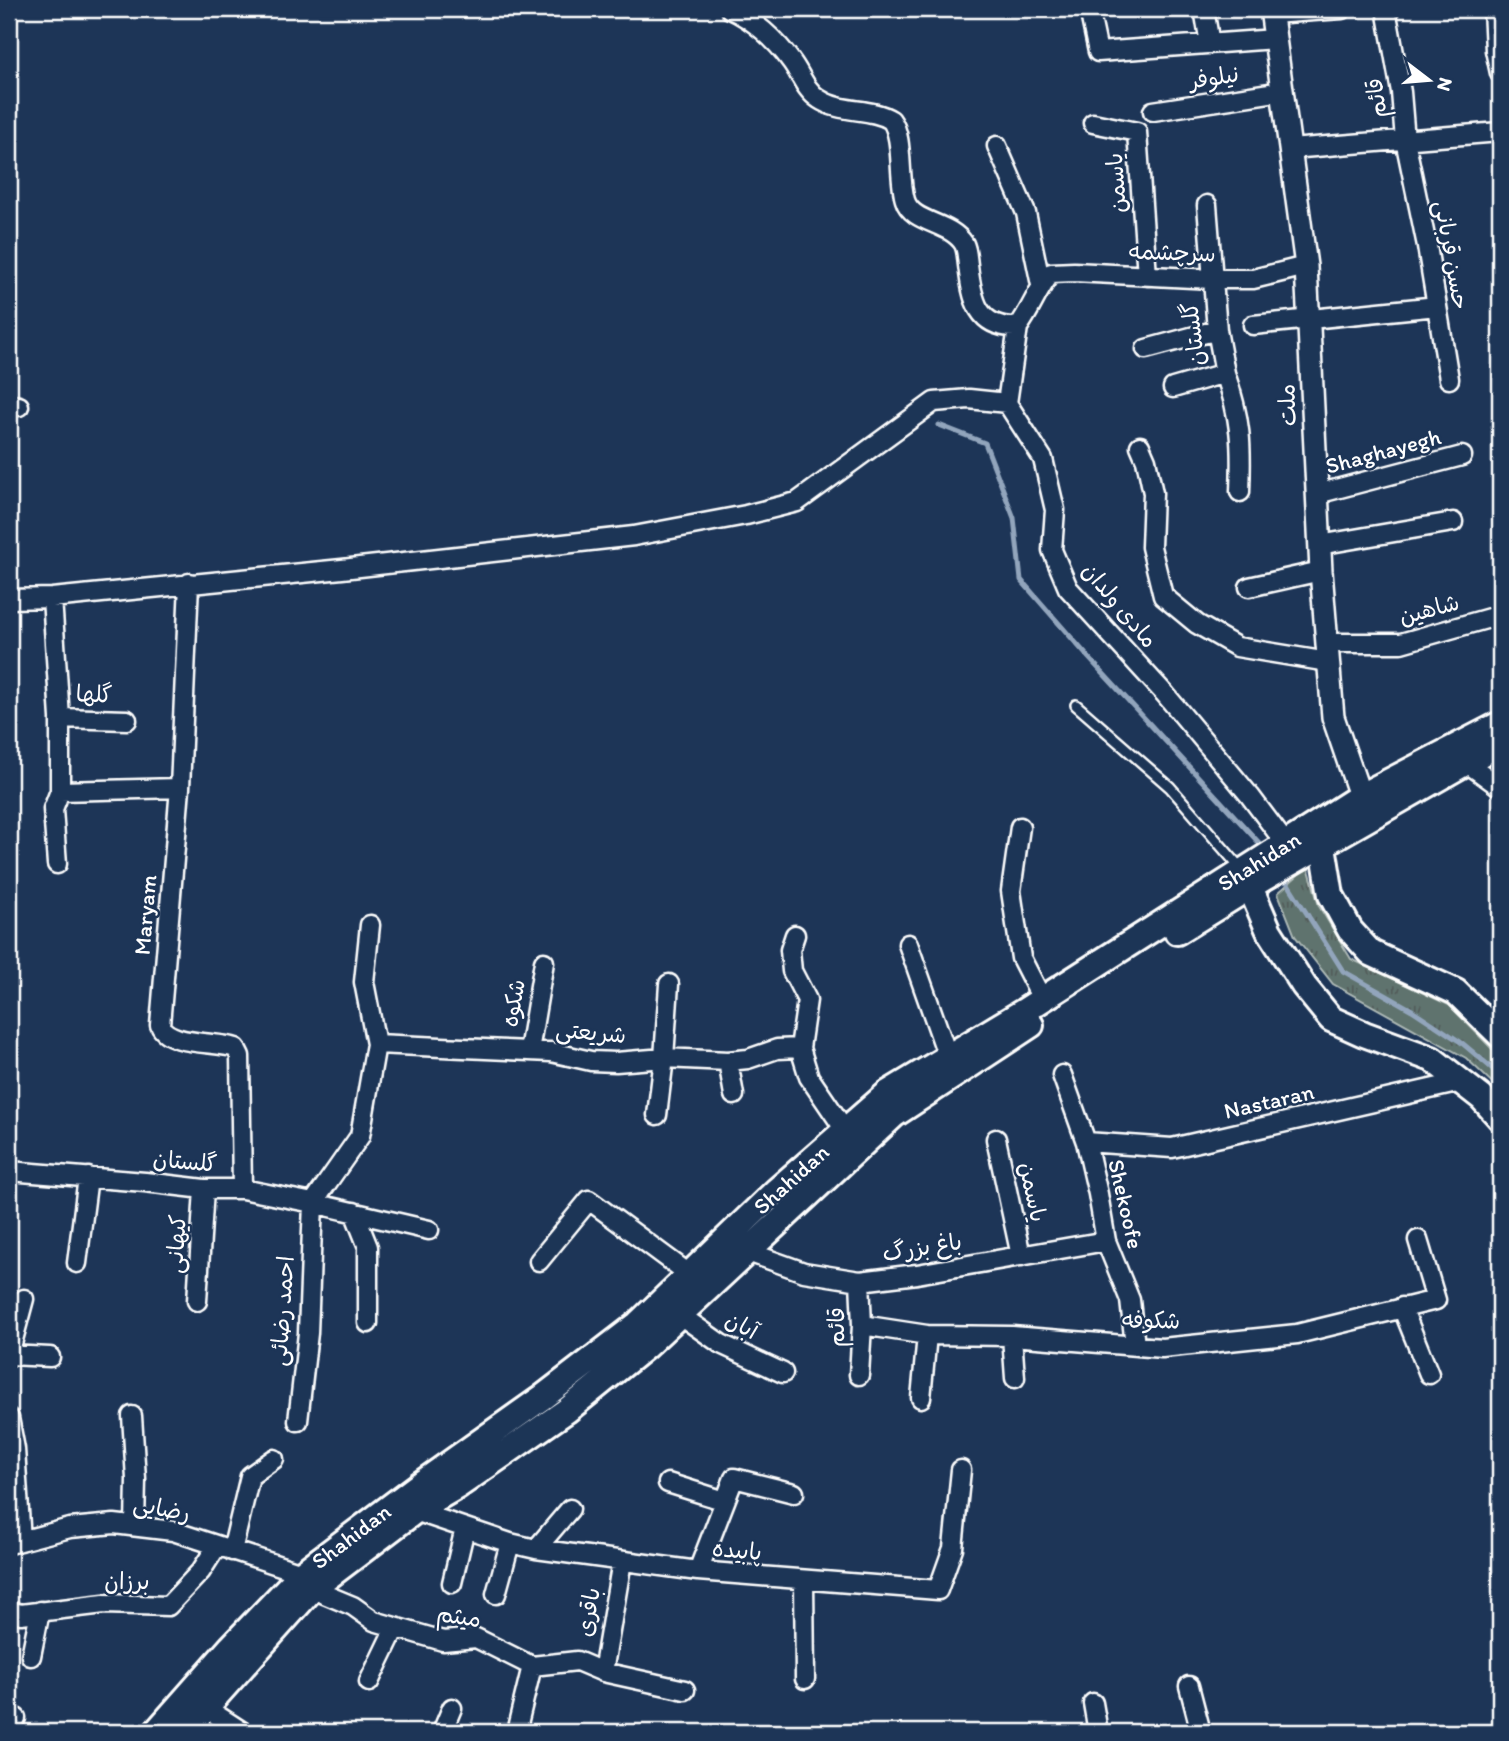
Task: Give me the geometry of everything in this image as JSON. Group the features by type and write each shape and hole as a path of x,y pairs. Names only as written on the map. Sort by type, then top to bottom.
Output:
{"main road":[{"name":"Shahidan","path":"156,1732 231,1647 419,1485 543,1397 628,1332 777,1189 888,1093 1247,879 1323,846 1365,808 1500,723"},
{"name":"Shahidan","path":"184,1732 307,1581 458,1486 566,1411 645,1347 894,1115 1072,999 1247,879 1286,844 1467,763 1500,743"},
{"path":"1323,846 1331,895 1350,930 1371,953 1456,992 1500,1035"},
{"path":"1247,879 1269,931 1304,986 1331,1019 1363,1034 1432,1059 1482,1098 1500,1118"}],"street":[{"path":"730,9 774,40 792,62 810,93 834,107 891,120 897,131 905,203 916,215 952,230 965,246 970,285 977,308 990,322 1003,328 1018,327"},
{"path":"1089,9 1098,52 1275,39"},
{"path":"1204,9 1210,44"},
{"path":"1271,11 1342,9"},
{"name":"قائم","path":"1386,9 1401,92 1405,139"},
{"path":"1493,9 1500,73"},
{"name":"ملت","path":"1271,11 1306,266 1319,545 1333,717 1365,808"},
{"name":"نیلوفر","path":"1153,111 1282,91"},
{"name":"یاسمن","path":"1093,123 1137,132 1147,276"},
{"path":"1290,149 1500,132"},
{"name":"حسن قربانی","path":"1405,139 1449,379"},
{"path":"9,599 52,598 342,569 635,536 746,515 797,502 934,402 969,399 1007,403 1018,327 1030,312 1041,285 1026,213 997,146"},
{"name":"گلستان","path":"1173,388 1225,373 1217,330 1207,205"},
{"name":"سرچشمه","path":"1041,285 1051,273 1253,279 1306,266"},
{"path":"1253,324 1437,306"},
{"path":"1146,349 1217,330"},
{"path":"1225,373 1239,420 1242,448 1240,492"},
{"name":"مادی ولدان","path":"1007,403 1043,459 1055,510 1052,550 1068,588 1165,694 1250,796 1286,844"},
{"name":"شاهین","path":"1140,446 1153,493 1151,547 1163,596 1197,624 1237,647 1328,653 1401,643 1500,615"},
{"name":"Shaghayegh","path":"1317,494 1462,456"},
{"path":"1319,545 1453,522"},
{"path":"1249,587 1321,571"},
{"name":"Maryam","path":"189,583 180,788 160,1025 165,1034 175,1038 236,1048 240,1056 242,1189"},
{"path":"52,598 60,718 60,791 53,809 57,863"},
{"name":"گلها","path":"60,718 127,720"},
{"path":"1467,763 1500,787"},
{"path":"60,791 180,788"},
{"path":"1020,827 1011,891 1021,958 1042,999"},
{"path":"313,1203 360,1136 376,1044 364,982 370,925"},
{"path":"794,936 790,950 792,971 807,1000 800,1048 809,1077 845,1130"},
{"path":"908,944 948,1057"},
{"name":"شکوه","path":"529,1051 544,962"},
{"path":"657,1115 669,984"},
{"name":"شریعتی","path":"376,1044 551,1052 616,1062 664,1058 728,1061 748,1059 777,1049 800,1048"},
{"path":"728,1061 734,1095"},
{"name":"Shekoofe","path":"1062,1075 1086,1142 1105,1241 1130,1300 1135,1346"},
{"name":"Nastaran","path":"1086,1142 1172,1148 1461,1082"},
{"name":"یاسمن","path":"996,1139 1021,1256"},
{"name":"گلستان","path":"9,1171 204,1189 242,1189 429,1230"},
{"path":"76,1263 88,1177"},
{"name":"کیهانی","path":"197,1301 204,1189"},
{"path":"539,1261 589,1200 689,1274"},
{"name":"احمد رضائی","path":"298,1421 309,1333 313,1203"},
{"path":"354,1212 368,1247 368,1324"},
{"name":"شکوفه","path":"862,1325 927,1335 1013,1336 1162,1348 1297,1334 1436,1300 1418,1240"},
{"name":"باغ بزرگ","path":"748,1252 804,1272 860,1280 917,1274 1105,1241"},
{"name":"قائم","path":"859,1375 862,1325 860,1280"},
{"path":"24,1299 9,1355 50,1357"},
{"path":"1402,1307 1429,1374"},
{"name":"آبان","path":"680,1315 721,1344 783,1373"},
{"path":"921,1398 927,1335"},
{"path":"1013,1336 1015,1378"},
{"path":"132,1416 135,1526"},
{"path":"9,1418 15,1449 15,1542"},
{"path":"225,1549 250,1476 274,1459"},
{"name":"پابیده","path":"415,1511 536,1549 698,1571 938,1590 953,1548 961,1470"},
{"path":"698,1571 734,1478 794,1493"},
{"path":"668,1483 725,1501"},
{"path":"536,1549 570,1509"},
{"name":"رضایی","path":"15,1542 70,1528 114,1524 173,1531 307,1581"},
{"path":"452,1583 465,1528"},
{"path":"496,1594 510,1543"},
{"name":"برزان","path":"9,1611 21,1614 104,1604 168,1606 225,1549"},
{"name":"باقری","path":"603,1672 622,1561"},
{"path":"804,1580 805,1679"},
{"name":"میثم","path":"307,1581 353,1606 374,1621 443,1641 476,1638 532,1666"},
{"path":"31,1656 40,1611"},
{"path":"369,1682 396,1628"},
{"path":"516,1732 532,1666 577,1661 603,1672 685,1690"},
{"path":"1189,1686 1201,1732"},
{"path":"1093,1703 1098,1732"},
{"path":"206,1708 243,1732"},
{"path":"442,1732 453,1708"}],"lane":[{"path":"1076,705 1171,787 1247,879"}],"green space":[{"path":"1308,866 1319,906 1351,959 1449,1005 1500,1057 1500,1090 1466,1058 1333,984 1295,936 1278,893"}],"waterway":[{"path":"939,425 985,443 1014,518 1021,580 1262,846"},
{"path":"1285,879 1343,971 1412,1010 1462,1043 1500,1075"}]}
